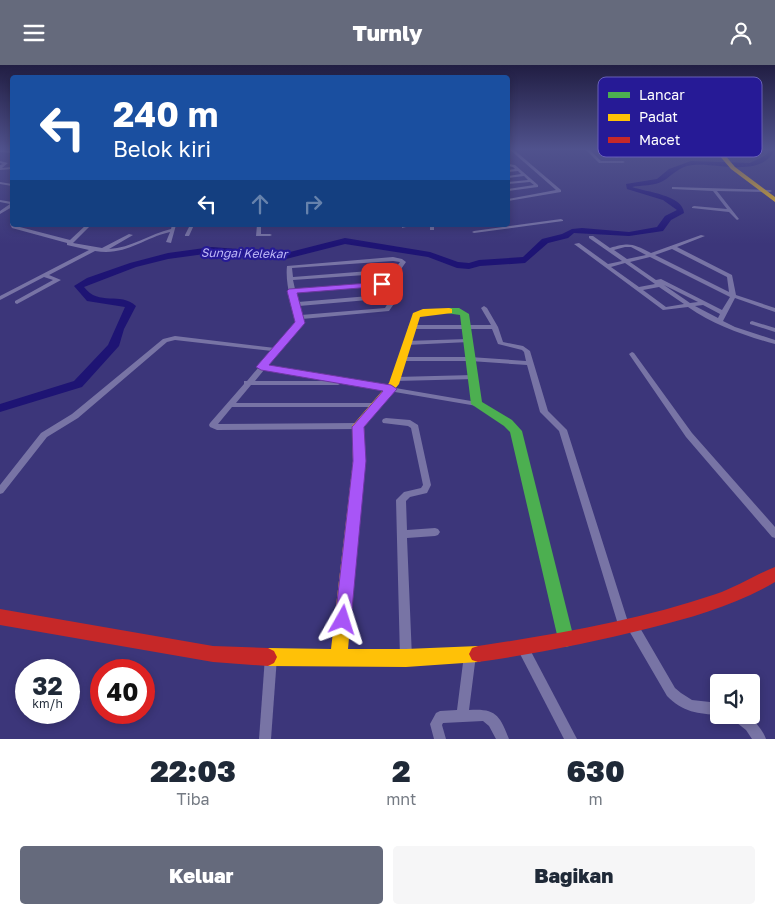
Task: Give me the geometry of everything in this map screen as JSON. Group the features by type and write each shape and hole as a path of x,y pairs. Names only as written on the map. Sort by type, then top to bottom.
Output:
{"main road":[{"path":"754,180 771,195"},
{"path":"339,658 360,461 358,427 372,413 376,405 394,384 411,327 419,313 456,311 464,314 478,404 508,423 516,431 566,639"},
{"path":"0,617 213,654 339,658 406,658 470,655 523,648 628,626 717,603 775,575"}],"street":[{"path":"510,200 559,191 547,180"},
{"path":"510,183 531,181 537,186 510,190"},
{"path":"0,183 10,185"},
{"path":"0,190 10,185"},
{"path":"673,188 771,195"},
{"path":"714,190 737,219"},
{"path":"694,207 729,211"},
{"path":"474,232 562,220"},
{"path":"13,227 70,242 70,245 101,251 122,251 174,227"},
{"path":"28,231 34,227"},
{"path":"70,242 87,227"},
{"path":"169,242 174,227"},
{"path":"187,235 191,227"},
{"path":"259,227 258,235 270,235"},
{"path":"101,251 131,235"},
{"path":"607,266 651,255 703,236"},
{"path":"591,237 690,306 719,322 775,343"},
{"path":"577,244 666,309 704,303"},
{"path":"610,250 628,245 733,296 775,309"},
{"path":"672,247 729,274 733,296 719,322"},
{"path":"0,298 94,249"},
{"path":"299,317 384,311 388,308 400,283 397,271 402,263 400,260 393,259 289,267 294,304 299,317 298,325 214,423 214,427 358,427"},
{"path":"290,279 397,271"},
{"path":"44,275 64,282"},
{"path":"648,276 665,282 724,313"},
{"path":"18,302 58,280"},
{"path":"292,291 400,283"},
{"path":"637,289 661,285"},
{"path":"294,304 394,296"},
{"path":"484,308 495,327 501,344 525,349 544,412 563,430 628,626 678,700 691,707 710,708"},
{"path":"752,323 775,330"},
{"path":"466,327 495,327"},
{"path":"0,491 46,434 75,417 165,340 175,338 277,350"},
{"path":"406,343 467,341"},
{"path":"632,354 689,435 775,534"},
{"path":"401,359 470,359 529,363"},
{"path":"261,367 363,383"},
{"path":"247,383 394,384 473,377"},
{"path":"394,384 478,404"},
{"path":"229,405 376,405"},
{"path":"386,421 410,423 415,427 427,485 424,491 407,494 402,498 406,658"},
{"path":"402,534 435,532"},
{"path":"523,648 571,739"},
{"path":"462,715 470,655"},
{"path":"265,739 271,657"},
{"path":"440,739 436,726 437,720 442,717 462,715 484,715 490,718 503,739"},
{"path":"746,724 760,739"}],"waterway":[{"name":"Sungai Kelekar","path":"0,408 78,384 113,346 119,329 131,306 124,303 90,299 79,286 90,280 133,265 168,256 212,250 286,256 345,241 430,255 457,265 469,266 479,263 525,260 545,241 565,236 572,231 582,230 629,234 660,229 668,218 681,211 677,205 665,198 629,188 628,185 660,180"}],"traffic: fast":[{"path":"449,311 459,311 464,314 477,404 508,423 516,431 566,639"}],"traffic: slow":[{"path":"749,180 775,200"},
{"path":"339,658 359,461 358,426 394,384 416,315 423,312 449,311"},
{"path":"268,657 406,658 478,654"}],"traffic: jam":[{"path":"478,654 588,635 686,611 746,590 775,574"},
{"path":"0,617 213,654 268,657"}],"route":[{"path":"343,620 360,461 358,427 391,389 261,367 300,323 292,291 382,284"}]}
